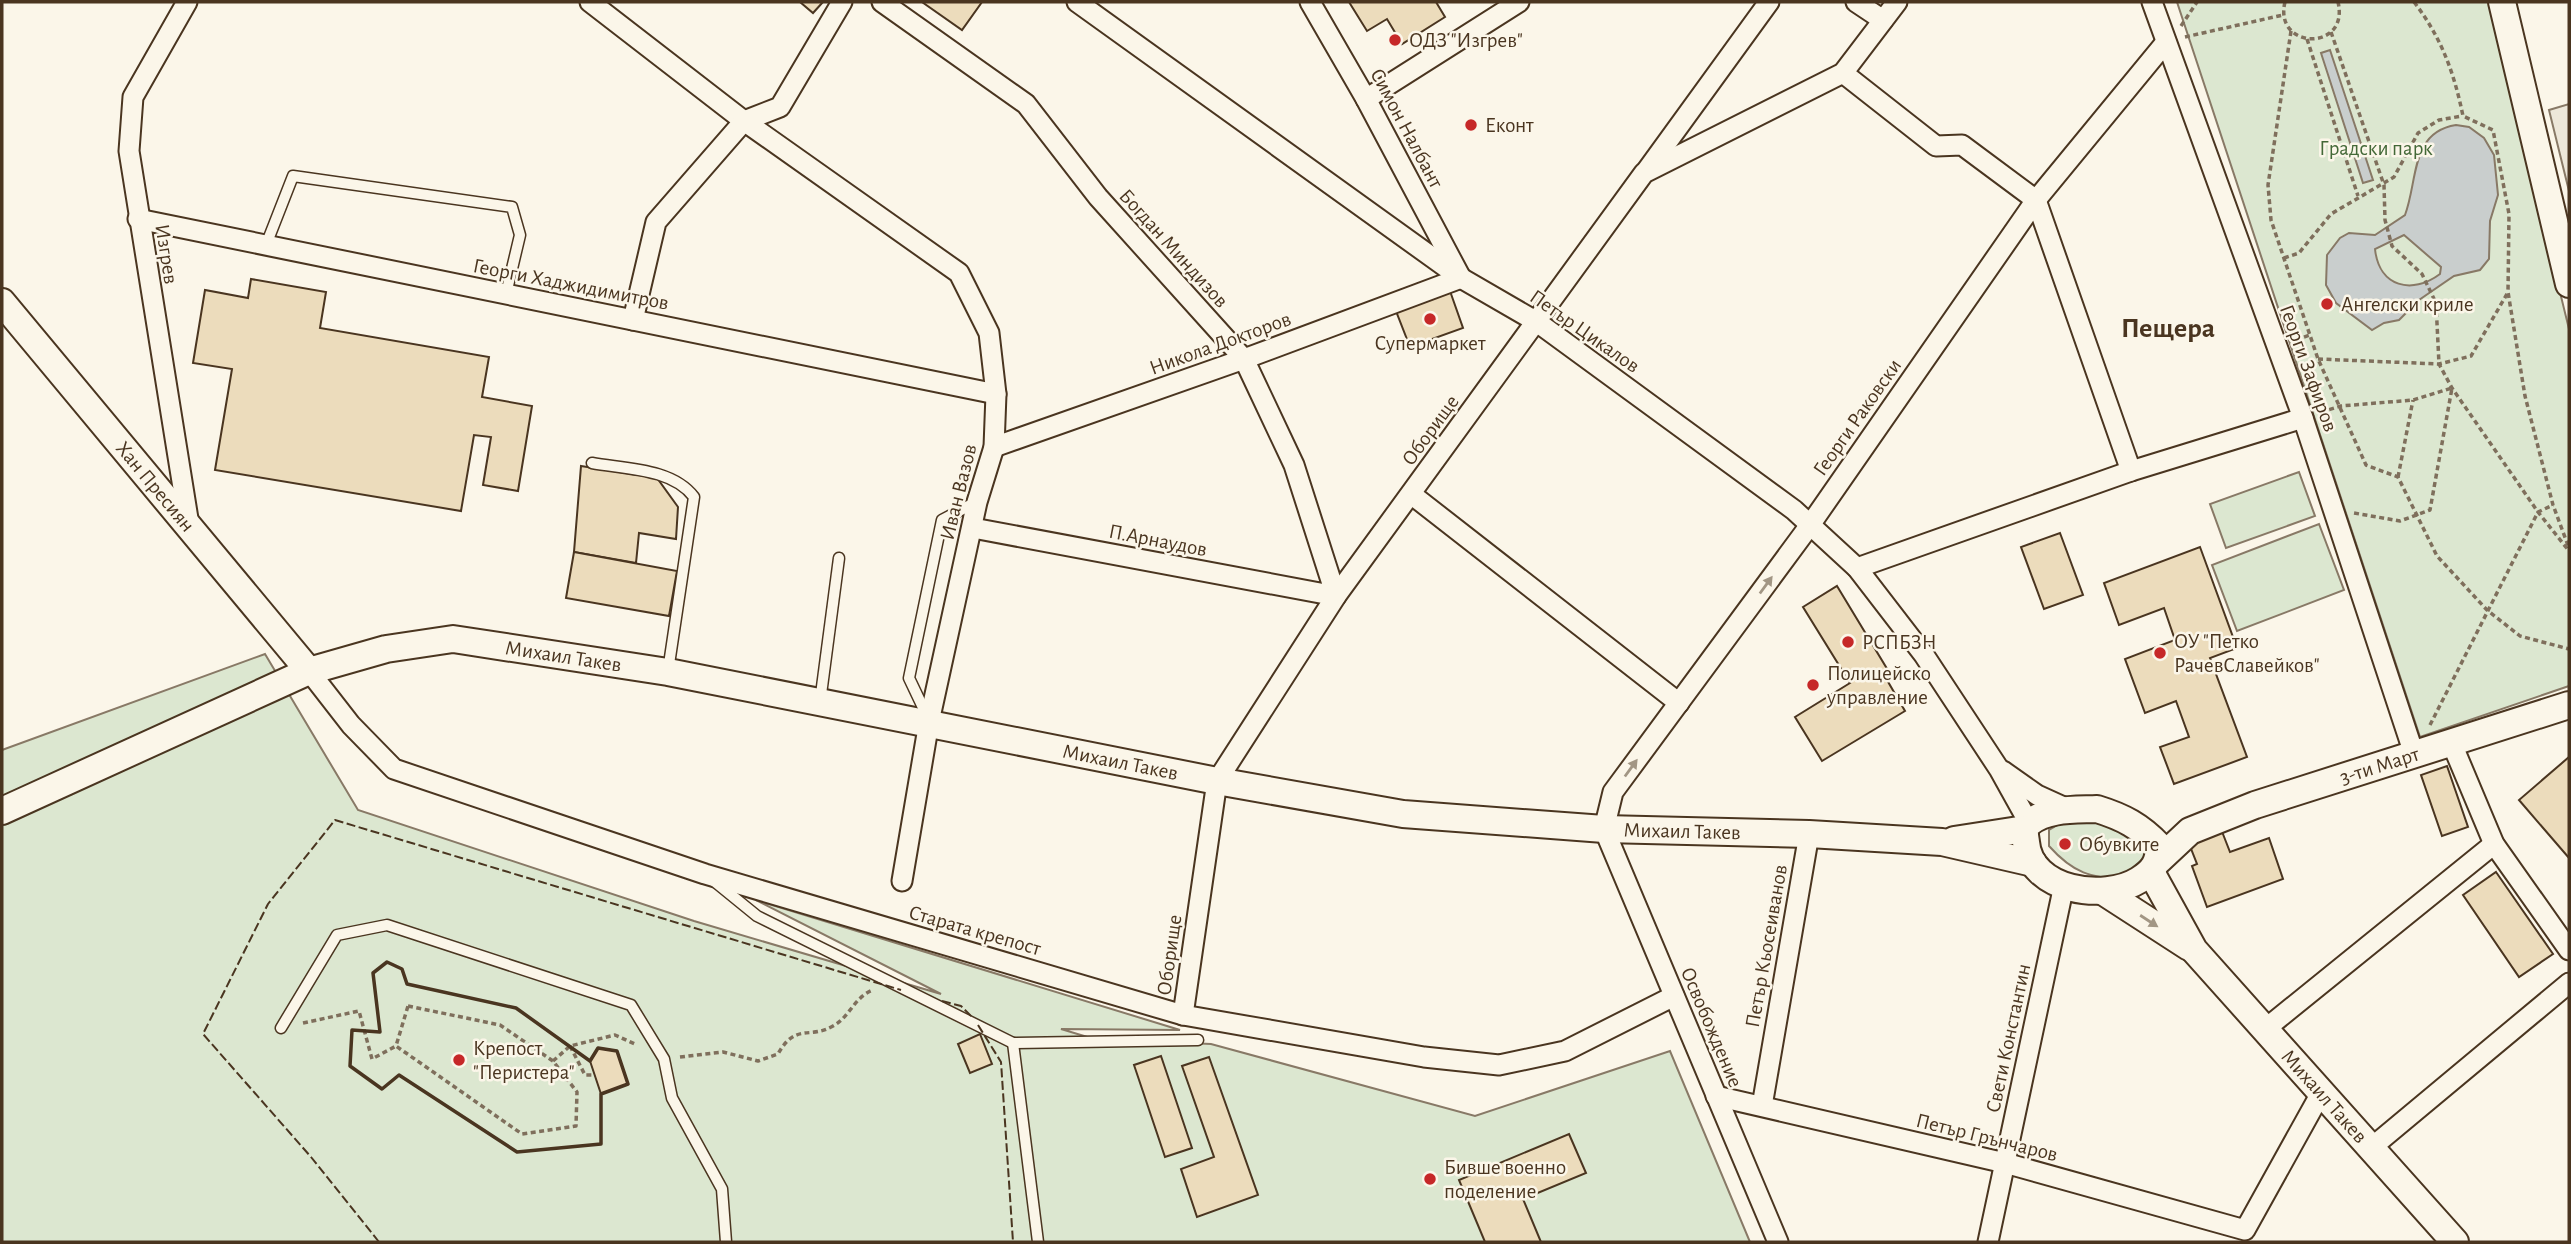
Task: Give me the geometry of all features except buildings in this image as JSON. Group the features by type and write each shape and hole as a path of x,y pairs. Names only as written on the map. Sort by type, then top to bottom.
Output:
{"main road":[{"path":"2502,2 2569,285"},
{"name":"Хан Пресиян","path":"2,302 309,671"},
{"name":"Михаил Такев","path":"2,811 309,671 386,649 453,639 668,672 1217,781 1403,814 1604,829 1809,834 1942,842 2033,863"},
{"name":"3-ти Март","path":"2190,831 2255,805 2569,705"},
{"path":"2155,866 2159,846 2142,829 2123,817 2097,809 2070,810 2046,814 2027,826 2026,852 2044,877 2064,885 2104,892 2130,886 2155,866 2190,831"},
{"name":"Михаил Такев","path":"1942,842 2027,826"},
{"path":"2142,829 2190,831"},
{"name":"Михаил Такев","path":"2155,866 2194,950"},
{"name":"Михаил Такев","path":"2104,892 2194,950 2455,1242"}],"street":[{"name":"Изгрев","path":"187,2 133,97 129,151 189,525"},
{"name":"Иван Вазов","path":"590,2 744,121 959,273 989,333 996,394 994,447 977,502 929,722 902,881"},
{"path":"633,320 656,222 744,121 780,107 842,2"},
{"name":"Богдан Миндизов","path":"881,2 1026,104 1098,197 1244,359 1294,466 1336,596"},
{"name":"Петър Цикалов","path":"1077,2 1461,278 1537,322 1810,525 1857,568 1924,655 1999,769 2027,826"},
{"name":"Симон Налбант","path":"1310,2 1366,99 1461,278"},
{"path":"1366,99 1520,2"},
{"path":"1644,173 1769,2"},
{"path":"1856,2 1883,20"},
{"name":"Оборище","path":"1183,1015 1217,781 1336,596 1644,173 1843,73 1897,2"},
{"name":"Георги Зафиров","path":"2152,2 2303,418 2414,754"},
{"name":"Георги Раковски","path":"1604,829 1613,792 1810,525 2036,200 2166,41"},
{"path":"1843,73 1936,146 1962,145 2036,200 2131,471"},
{"name":"Георги Хаджидимитров","path":"138,219 996,394"},
{"name":"Никола Докторов","path":"994,447 1244,359 1461,278"},
{"path":"1857,568 2131,471 2303,418"},
{"path":"1411,494 1679,703"},
{"name":"П.Арнаудов","path":"973,527 1336,596"},
{"name":"Старата крепост","path":"309,671 351,725 394,769 705,874 1183,1015 1424,1057 1499,1065 1565,1051 1674,996"},
{"path":"2452,744 2494,844 2569,950"},
{"name":"Петър Цикалов","path":"1999,769 2037,795 2070,810"},
{"name":"Освобождение","path":"1604,829 1778,1242"},
{"name":"Петър Кьосеиванов","path":"1762,1106 1809,834"},
{"path":"2264,1030 2494,844"},
{"name":"Свети Константин","path":"1988,1242 2064,885"},
{"path":"2371,1148 2569,983"},
{"name":"Петър Грънчаров","path":"1716,1096 2005,1163 2247,1236 2321,1093"}],"lane":[{"path":"266,245 293,176 512,207 520,234 506,294"},
{"path":"592,463 673,478 685,486 694,497 668,672"},
{"path":"929,722 909,678 942,520 977,502"},
{"path":"820,703 839,558"},
{"path":"705,874 757,916 1013,1043 1198,1040"},
{"path":"281,1028 337,935 387,925 631,1004 664,1059 672,1098 722,1189 726,1242"},
{"path":"1013,1043 1038,1242"}],"path":[{"path":"2285,2 2284,15 2291,31 2268,185 2271,220 2318,359 2366,465 2398,477"},
{"path":"2291,31 2306,39 2315,39 2331,32 2339,18 2338,2"},
{"path":"2414,2 2434,28 2454,73 2463,116"},
{"path":"2166,41 2284,15"},
{"path":"2331,32 2384,186 2385,220 2392,246 2422,274 2435,303 2439,364 2452,388 2538,512 2569,549"},
{"path":"2306,39 2358,196"},
{"path":"2284,258 2299,254 2331,214 2358,196 2384,186 2394,177 2418,133 2439,120 2463,116 2493,130 2509,214 2508,292 2525,396 2553,505 2569,549"},
{"path":"2318,359 2439,364 2471,356 2508,292"},
{"path":"2303,418 2341,406 2413,400 2452,388"},
{"path":"2334,510 2399,521 2430,510 2452,388"},
{"path":"2413,400 2398,477 2437,556 2487,610 2520,636 2569,649"},
{"path":"2414,754 2443,703 2538,512 2553,505"},
{"path":"553,1061 570,1046 615,1035 664,1059 723,1052 758,1061 778,1054 786,1039 804,1031 829,1029 846,1018 856,1000 879,988"},
{"path":"281,1028 359,1011 372,1059 396,1046 408,1006 500,1025 553,1061 577,1092 576,1126 522,1134 396,1046"},
{"path":"570,1046 585,1075 594,1075"}],"green space":[{"name":"Градски парк","path":"2177,2 2489,2 2569,329 2569,686 2420,737"},
{"path":"2299,472 2315,516 2226,548 2210,504"},
{"path":"2319,524 2344,590 2237,631 2212,565"},
{"path":"265,654 358,810 694,921 941,994 756,900 1180,1030 1061,1029 1094,1039 1211,1044 1475,1116 1670,1051 1750,1242 2,1242 2,750"},
{"path":"2104,821 2132,833 2151,854 2126,880 2083,872 2067,863 2049,846 2049,830 2061,823"}],"shaded area":[{"path":"2330,50 2373,180 2363,183 2321,53"},
{"path":"2569,104 2569,191 2549,110"},
{"path":"2456,125 2469,127 2484,138 2494,155 2498,195 2490,221 2489,259 2480,270 2454,276 2419,300 2399,320 2384,323 2372,330 2336,303 2326,285 2327,255 2340,238 2349,233 2375,235 2405,215 2423,148 2430,137 2441,129","holes":["2404,235 2441,267 2440,274 2429,281 2398,284 2383,272 2375,249"]}],"fence":[{"path":"379,1242 311,1157 203,1034 268,904 335,820 901,990"},
{"path":"942,1001 961,1006 972,1017"},
{"path":"978,1025 1001,1062 1013,1242"}],"wall":[{"path":"387,962 402,969 407,984 516,1008 590,1061 598,1048 617,1051 628,1084 601,1094 601,1144 517,1152 399,1075 382,1089 350,1066 352,1030 380,1032 373,973 387,962"}],"place":[{"name":"ОДЗ \"Изгрев\"","path":"1395,40"},
{"name":"Еконт","path":"1471,125"},
{"name":"Ангелски криле","path":"2327,304"},
{"name":"Супермаркет","path":"1430,319"},
{"name":"РСПБЗН","path":"1848,642"},
{"name":"ОУ \"Петко РачевСлавейков\"","path":"2160,653"},
{"name":"Полицейско управление","path":"1813,685"},
{"name":"Обувките","path":"2065,844"},
{"name":"Крепост \"Перистера\"","path":"459,1060"},
{"name":"Бивше военно поделение","path":"1430,1179"}],"district":[{"name":"Пещера","path":"2168,327"}]}
